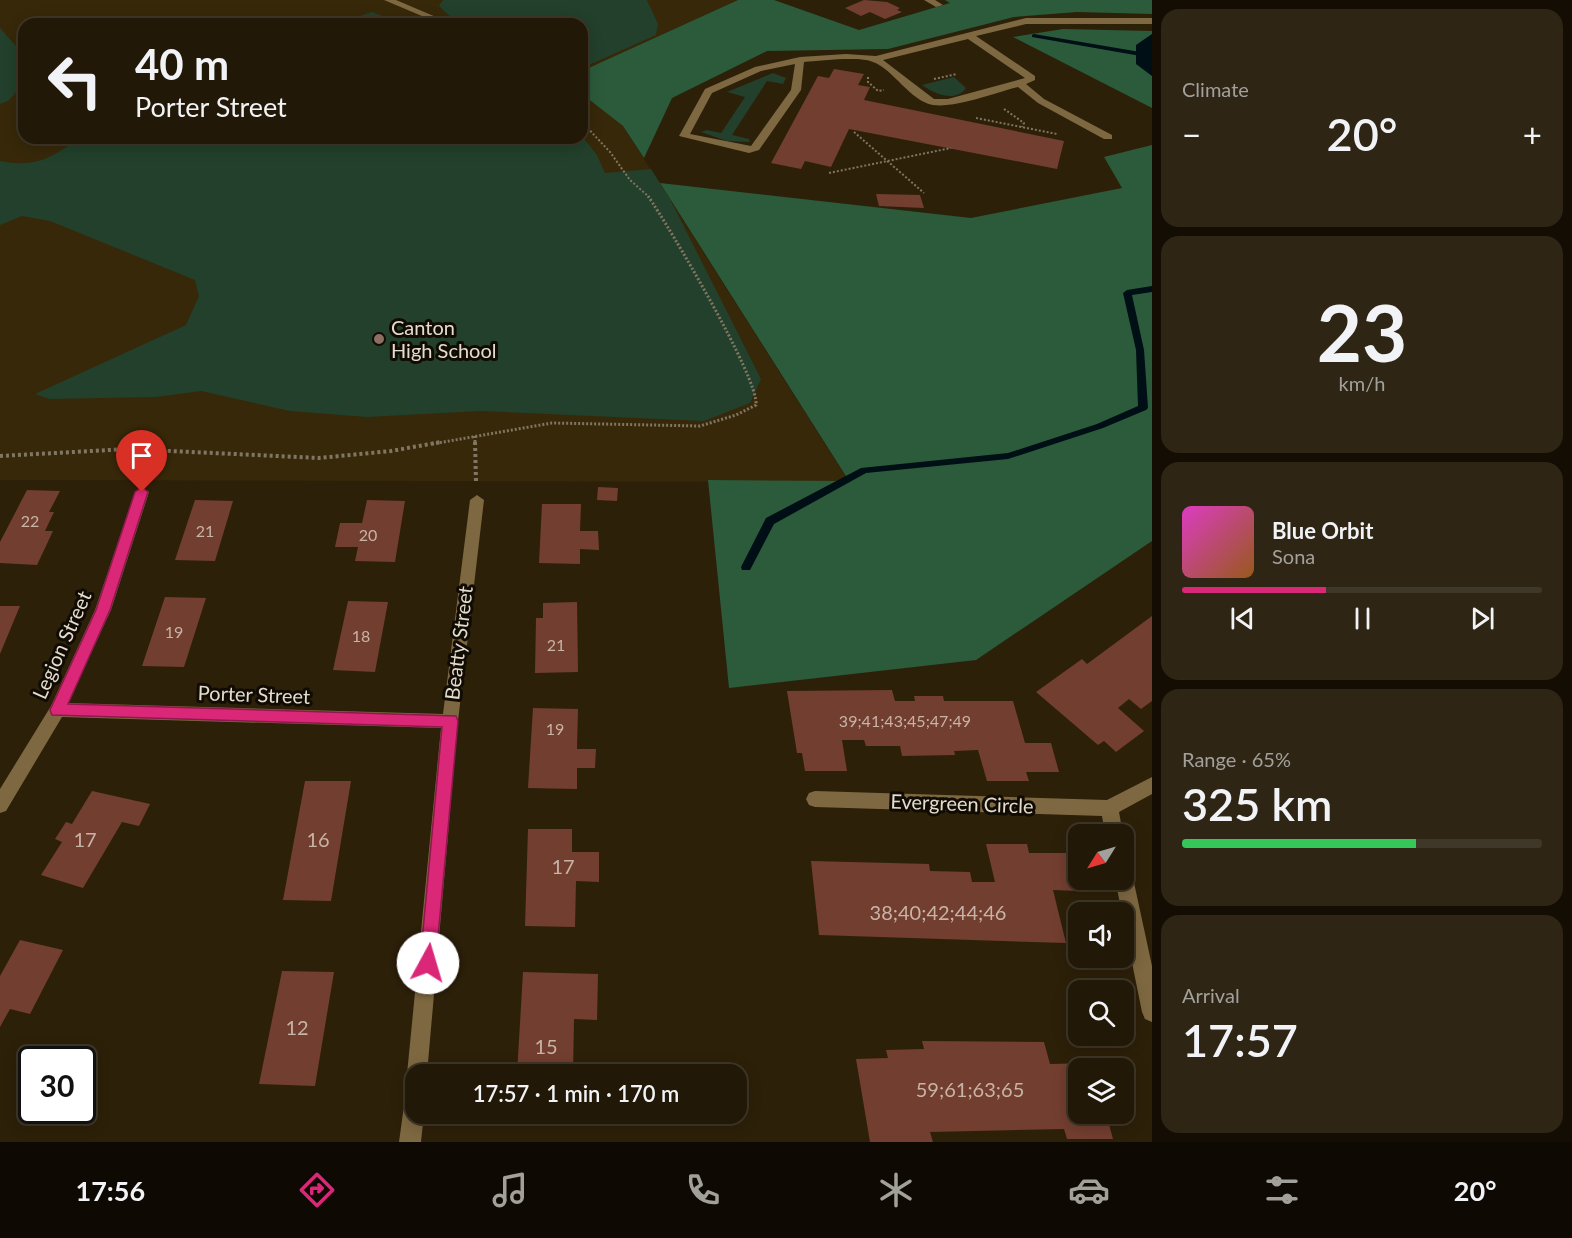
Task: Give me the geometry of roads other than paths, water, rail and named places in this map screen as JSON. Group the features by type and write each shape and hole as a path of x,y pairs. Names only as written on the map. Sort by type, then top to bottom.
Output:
{"street":[{"path":"928,0 939,5"},
{"path":"392,1 432,17"},
{"path":"800,60 796,90 755,148 749,150 684,136 710,90 758,69 800,60 846,57 876,59 971,37 1026,21 1047,19 1152,21"},
{"path":"876,59 925,99 933,102 948,102 1020,84 1032,78 971,37"},
{"path":"1020,84 1041,101 1108,136"},
{"name":"Legion Street","path":"0,805 57,710 103,610 142,492"},
{"name":"Beatty Street","path":"418,1064 450,721 477,500"},
{"name":"Porter Street","path":"57,710 450,721"},
{"name":"Evergreen Circle","path":"815,799 1109,808 1152,785"},
{"path":"1109,808 1112,824"},
{"path":"1127,890 1152,1012"},
{"path":"410,1142 412,1124"}],"waterway":[{"path":"1034,36 1152,56"},
{"path":"746,567 770,521 864,470 1008,456 1100,426 1143,408 1140,350 1127,293 1152,289"}],"place":[{"name":"Canton High School","path":"379,339"}]}
